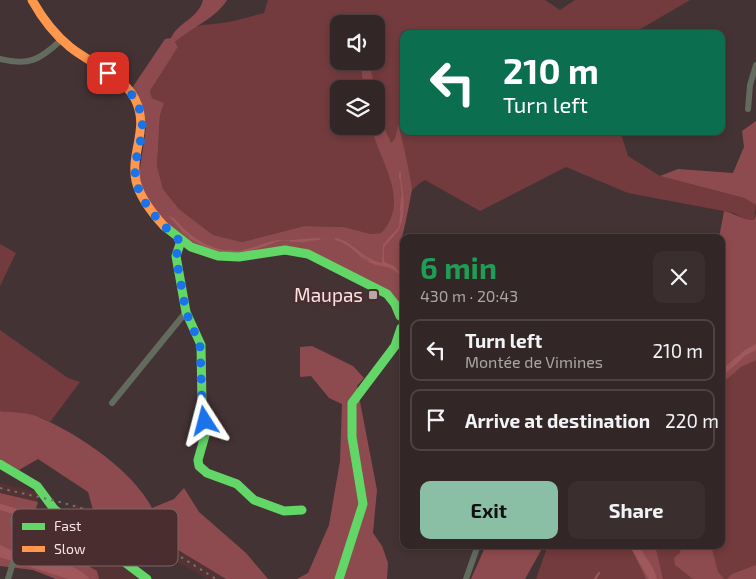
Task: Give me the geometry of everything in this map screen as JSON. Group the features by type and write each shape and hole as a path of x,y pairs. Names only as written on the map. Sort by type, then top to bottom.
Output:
{"street":[{"path":"32,0 61,40 119,80 132,94 142,118 135,173 139,191 165,226 181,242 210,254 226,256 247,256 285,250 304,252 386,293 396,303 400,312"},
{"path":"0,59 14,62 30,62 44,56 61,40"},
{"path":"748,109 750,85 756,65"},
{"path":"181,242 176,256 186,312 200,345 202,404 206,432 198,460 199,466 207,473 237,484 254,500 284,511 302,510"},
{"path":"112,403 186,312"},
{"path":"400,318 395,323 400,326"},
{"path":"339,579 363,504 352,437 352,403 356,395 395,346 400,335"},
{"path":"7,468 38,485 48,497 54,509"},
{"path":"466,579 477,549"},
{"path":"8,579 12,566"},
{"path":"129,566 146,579"}],"shaded area":[{"path":"203,0 227,0 210,18 175,42 178,47 150,91 152,98 164,103 160,115 157,166 163,189 179,209 213,235 242,242 304,226 344,227 371,234 381,233 390,221 394,208 394,194 374,135 385,135 385,129 391,143 395,139 398,125 412,185 404,231 403,234 400,234 400,303 389,292 296,248 247,257 201,250 161,222 138,181 146,128 141,101 132,88 165,39 171,38 178,28 197,12"},
{"path":"268,0 545,0 560,10 575,0 690,0 639,30 400,30 400,135 621,135 628,156 660,176 744,198 756,205 754,221 746,221 734,213 628,193 566,167 480,211 425,180 411,191 381,233 371,234 344,227 304,226 242,242 213,235 179,209 163,189 157,166 160,115 163,103 152,98 150,91 178,47 175,42 189,30 200,26 229,22 264,13"},
{"path":"362,70 371,70 373,80 362,80"},
{"path":"756,121 756,205 744,198 660,176 678,169 733,173 744,147 742,131"},
{"path":"399,172 404,207 402,221 399,230 385,246 384,262 394,266 400,275 393,269 372,264 367,261 360,256 338,239 345,241 366,260 382,264 383,245 399,227 402,194"},
{"path":"724,211 750,220 754,220 756,214 756,360 741,367 725,381 725,234 720,234"},
{"path":"167,215 175,219 187,236 218,250 236,251 226,252 205,247 185,235"},
{"path":"277,240 317,240 306,242 279,241 240,251"},
{"path":"0,244 16,253 0,286"},
{"path":"725,307 756,308 756,579 536,579 547,549 725,549"},
{"path":"0,330 68,378 80,382 50,422 40,417 0,411"},
{"path":"756,344 756,350 746,355 725,374 725,367 745,350"},
{"path":"312,346 353,366 364,378 357,386 377,490 373,533 382,546 388,563 387,579 297,579 308,573 329,525 340,461 342,404 329,398 311,376 300,377 300,347"},
{"path":"0,411 37,416 88,444 119,468 143,494 152,508 174,499 184,488 199,512 246,553 268,579 226,579 178,550 178,509 93,509 88,492 38,459 19,470 0,459"},
{"path":"0,483 37,492 38,502 0,493"},
{"path":"0,493 38,502 36,509 12,509 12,566 89,566 97,571 99,579 56,579 33,570 0,566"},
{"path":"73,503 90,509 72,509"},
{"path":"0,545 12,550 12,556 0,552"},
{"path":"484,549 542,549 525,579 471,579"},
{"path":"631,549 641,549 653,568 657,579 649,579"},
{"path":"632,549 656,549 663,579 646,579"},
{"path":"681,549 712,549 718,572 724,579 693,579 675,565 674,558 680,553"},
{"path":"178,550 226,579 207,579 178,562"},
{"path":"756,565 756,579 727,579 732,574"},
{"path":"44,566 71,566 90,579 78,579"},
{"path":"89,566 125,566 142,579 99,579 97,571"}],"waterway":[{"path":"400,173 400,178"},
{"path":"401,210 402,198"},
{"path":"177,223 189,235 203,244 228,252 241,252 274,242"},
{"path":"386,243 393,235"},
{"path":"291,241 319,239"},
{"path":"336,239 348,244 368,259 381,264"},
{"path":"0,507 12,510"},
{"path":"0,552 12,556"},
{"path":"44,566 78,579"},
{"path":"595,579 599,573"}],"railway":[{"path":"0,488 83,509"},
{"path":"178,556 216,579"}],"traffic: fast":[{"path":"164,226 191,247 218,256 239,257 285,250 308,254 387,294 395,304 400,316"},
{"path":"181,241 176,256 186,312 201,345 202,404 206,432 198,460 199,466 207,473 237,484 254,500 284,511 302,510"},
{"path":"339,579 363,504 352,437 352,403 395,346 400,331"},
{"path":"0,464 37,486 54,509"},
{"path":"130,566 147,579"}],"traffic: slow":[{"path":"32,0 49,25 64,42 114,76 129,90 135,99 141,120 135,160 136,181 147,205 164,226"}],"place":[{"name":"Maupas","path":"373,295"}],"route":[{"path":"108,73 127,87 139,107 142,118 135,173 139,191 145,202 181,242 176,256 186,312 200,345 202,404 205,421"}]}
